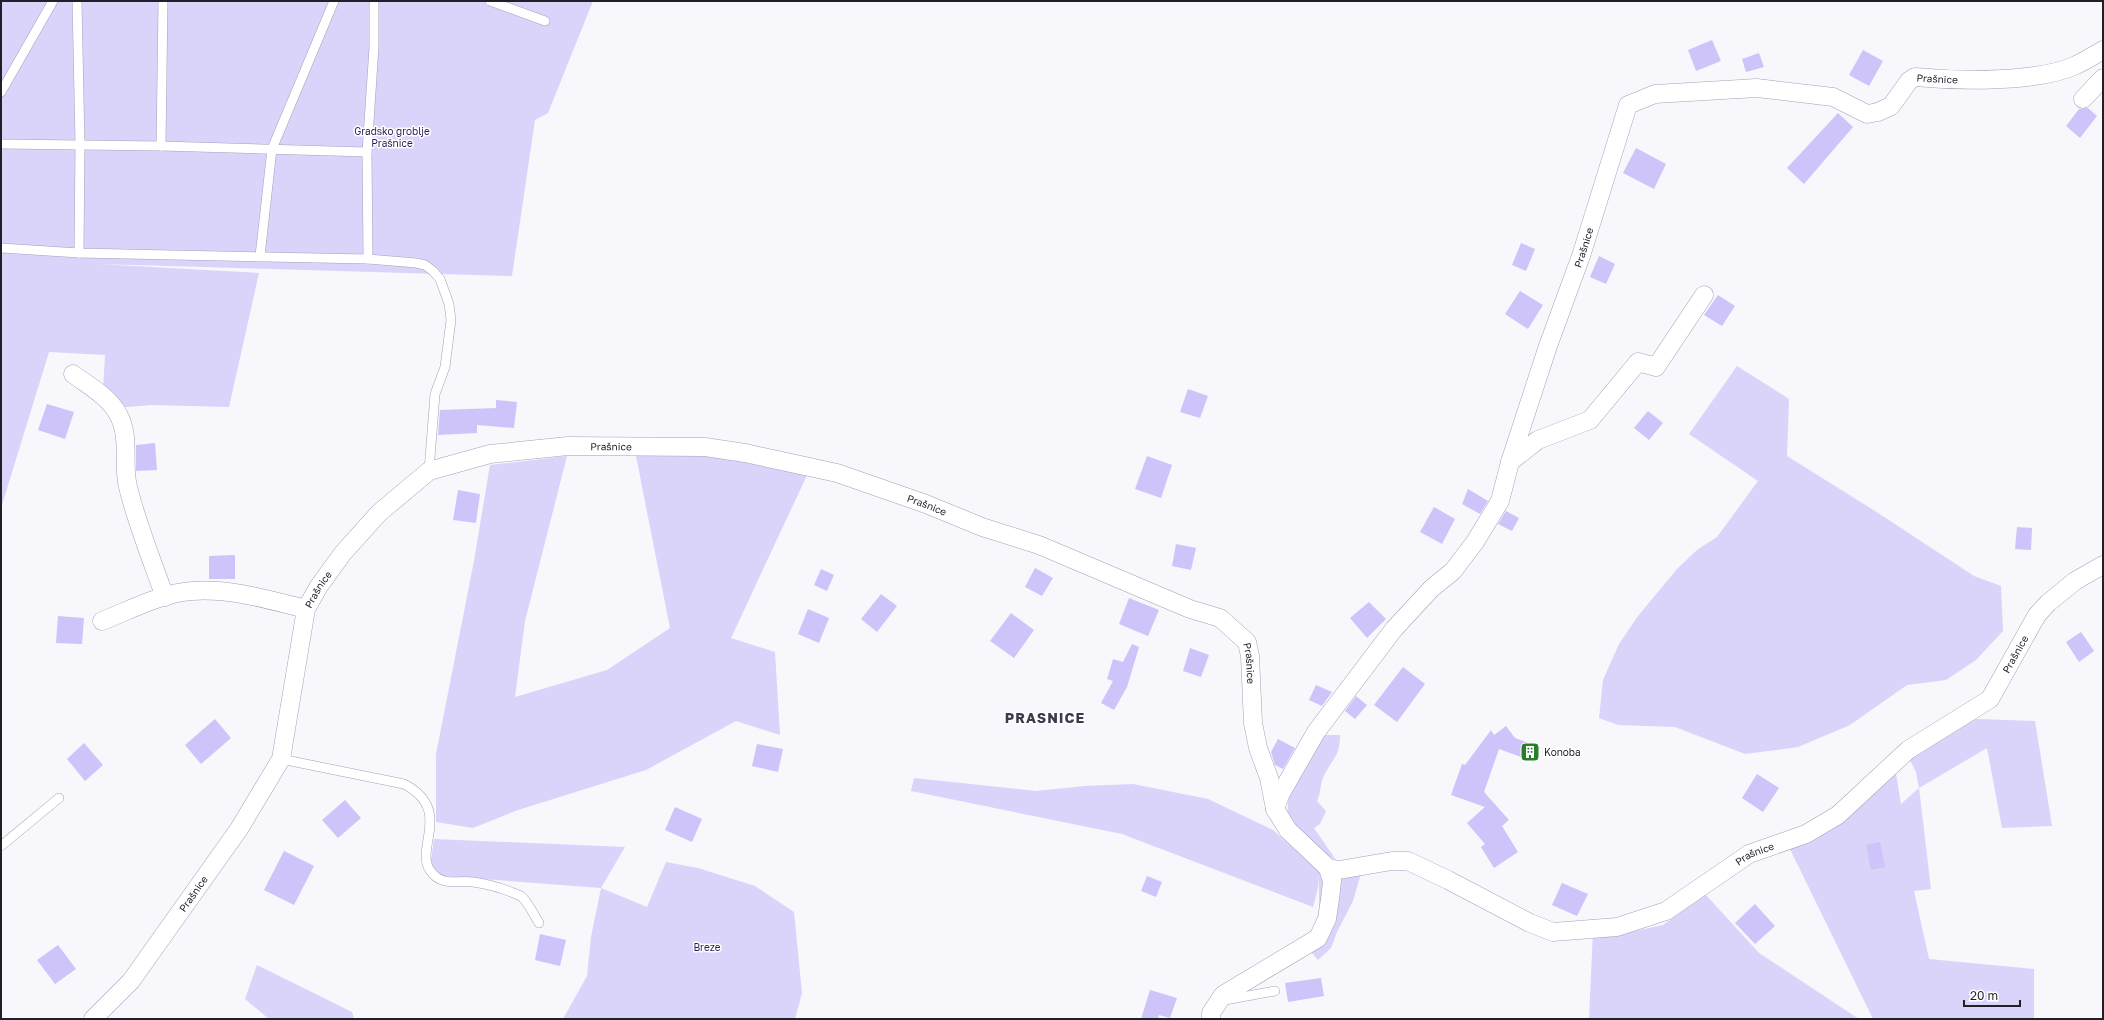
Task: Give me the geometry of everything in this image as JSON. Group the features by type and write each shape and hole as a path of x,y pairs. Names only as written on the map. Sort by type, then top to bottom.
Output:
{"street":[{"name":"Prašnice","path":"1274,809 1284,787 1316,732 1394,629 1432,588 1453,571 1476,542 1500,501 1510,462 1548,346 1582,256 1628,105 1655,94 1757,88 1833,97 1867,114 1878,112 1891,106 1908,81 1915,77 1978,79 2027,76 2076,66 2103,50"},
{"path":"2084,99 2103,78"},
{"path":"1510,462 1538,440 1590,420 1638,362 1656,367 1704,295"},
{"path":"73,374 107,399 118,414 125,433 127,485 139,525 165,597"},
{"name":"Prašnice","path":"94,1019 131,981 239,829 281,759 306,609 319,586 343,553 379,513 429,471 490,454 568,446 704,447 745,453 837,473 926,504 982,527 1039,545 1190,609 1220,618 1247,642 1250,656 1253,723 1258,748 1269,778 1274,809 1288,830 1328,868 1339,870 1392,861 1408,861 1553,932 1617,927 1666,911 1749,854 1806,834 1838,815 1908,750 1990,699 2037,615 2048,603 2075,581 2103,565"},
{"path":"102,621 165,597 191,591 230,591 306,609"},
{"path":"1211,1019 1211,1013 1223,996 1242,982 1318,938 1327,919 1330,899 1332,881 1328,868"}],"lane":[{"path":"1,92 53,1"},
{"path":"77,1 80,144 79,253"},
{"path":"161,146 164,1"},
{"path":"260,256 272,149 334,1"},
{"path":"368,259 367,152 374,47 374,1"},
{"path":"490,1 545,20"},
{"path":"1,144 80,144 367,152"},
{"path":"1,248 79,253 368,259 425,265 440,279 449,304 451,320 445,367 435,394 429,471"},
{"path":"281,759 404,784 414,789 429,811 431,825 425,853 427,865 432,874 446,882 472,882 500,888 522,896 540,922"},
{"path":"1,846 59,798"},
{"path":"1220,1001 1275,991"}],"green space":[{"name":"Gradsko groblje Prašnice","path":"1,1 593,1 548,113 535,120 512,276 97,264 259,273 229,407 152,405 102,409 105,355 49,352 1,508"},
{"path":"1737,366 1789,399 1787,456 1875,511 1974,576 2001,586 2003,631 1976,660 1946,680 1907,685 1850,725 1798,747 1745,754 1675,727 1618,725 1599,718 1603,680 1619,644 1638,616 1677,569 1697,550 1717,537 1758,481 1689,434"},
{"path":"635,451 705,453 808,473 731,638 775,652 780,735 736,721 646,770 518,810 473,828 436,822 436,754 474,561 490,465 567,456 525,621 515,697 607,670 670,628"},
{"path":"1969,720 2035,721 2052,826 2002,828 1987,748 1919,788 1916,772 1909,758"},
{"path":"1321,735 1340,735 1340,743 1337,754 1323,778 1317,801 1326,811 1320,824 1314,828 1336,860 1311,845 1286,826 1290,783"},
{"path":"1895,768 1901,804 1919,788 1931,889 1914,891 1929,959 2034,969 2034,1019 1873,1019 1788,845"},
{"path":"914,778 1036,791 1085,786 1133,784 1208,799 1273,830 1318,871 1361,873 1353,901 1337,932 1331,948 1318,960 1301,940 1314,934 1319,909 1319,875 1318,888 1313,907 1122,834 911,791"},
{"path":"434,839 625,847 601,888 429,875"},
{"name":"Breze","path":"666,862 698,868 755,886 794,912 802,993 795,1019 563,1019 587,976 591,937 601,888 647,907"},
{"path":"1705,894 1759,953 1859,1019 1589,1019 1593,932 1630,932 1663,925"},
{"path":"257,965 352,1012 354,1019 269,1019 245,999"}],"building":[{"path":"1712,40 1721,61 1696,71 1688,50"},
{"path":"1863,50 1883,61 1869,86 1849,75"},
{"path":"1759,53 1764,67 1746,72 1742,59"},
{"path":"2088,108 2097,116 2080,138 2066,126 2079,109"},
{"path":"1838,113 1853,127 1804,184 1787,168"},
{"path":"1636,148 1666,164 1654,189 1623,173"},
{"path":"1521,243 1535,249 1526,271 1512,265"},
{"path":"1599,256 1615,264 1606,284 1590,277"},
{"path":"1520,291 1543,305 1528,329 1505,314"},
{"path":"1718,295 1735,306 1722,326 1704,315"},
{"path":"1188,389 1208,396 1200,418 1180,412"},
{"path":"496,400 517,402 514,428 477,425 477,433 438,435 440,410 496,408"},
{"path":"47,404 74,412 65,439 38,430"},
{"path":"1648,411 1663,423 1649,440 1634,428"},
{"path":"155,443 157,470 136,471 136,445"},
{"path":"1147,456 1172,465 1161,498 1135,489"},
{"path":"1468,489 1488,501 1480,514 1462,504"},
{"path":"458,490 480,494 476,523 453,520"},
{"path":"1434,507 1455,519 1442,544 1420,532"},
{"path":"1506,511 1519,518 1512,531 1498,524"},
{"path":"2017,527 2032,528 2031,550 2015,549"},
{"path":"1176,544 1196,548 1191,570 1172,566"},
{"path":"235,555 235,579 209,579 209,556"},
{"path":"1035,568 1053,578 1042,596 1025,587"},
{"path":"821,569 834,575 827,591 814,585"},
{"path":"881,594 897,606 877,632 861,619"},
{"path":"1129,598 1159,610 1148,636 1119,624"},
{"path":"1369,602 1386,619 1367,638 1350,618"},
{"path":"808,609 829,618 819,643 798,634"},
{"path":"1011,613 1034,630 1014,658 990,641"},
{"path":"58,616 84,618 82,644 56,643"},
{"path":"2081,632 2094,651 2079,662 2066,642"},
{"path":"1132,644 1139,647 1127,687 1114,710 1101,703 1113,681 1107,679 1113,659 1123,662"},
{"path":"1190,648 1209,655 1201,677 1183,671"},
{"path":"1403,667 1425,684 1397,722 1374,705"},
{"path":"1316,685 1332,692 1322,706 1309,700"},
{"path":"1356,696 1367,705 1355,719 1345,711"},
{"path":"215,719 231,738 201,764 185,745"},
{"path":"1506,726 1515,738 1540,747 1535,762 1499,749 1484,792 1509,820 1502,826 1518,852 1494,868 1481,847 1485,844 1467,823 1485,807 1451,795 1462,764 1465,765 1491,730 1494,735"},
{"path":"1278,739 1295,748 1283,769 1275,765 1271,752"},
{"path":"84,743 103,765 85,781 67,759"},
{"path":"757,744 783,749 778,772 752,766"},
{"path":"1757,774 1779,788 1763,812 1742,798"},
{"path":"345,800 361,818 338,838 322,820"},
{"path":"675,807 702,819 692,842 665,830"},
{"path":"1880,842 1885,867 1871,870 1866,845"},
{"path":"284,851 314,866 294,905 264,890"},
{"path":"1147,876 1162,882 1156,897 1141,891"},
{"path":"1562,883 1588,894 1577,916 1552,905"},
{"path":"1755,904 1775,926 1755,944 1735,923"},
{"path":"540,934 566,940 560,966 535,960"},
{"path":"58,945 76,969 55,984 37,960"},
{"path":"1321,978 1324,996 1288,1002 1285,983"},
{"path":"1150,990 1177,998 1170,1018 1159,1015 1158,1019 1141,1019"}],"place":[{"name":"Konoba","path":"1530,752"}],"district":[{"name":"PRASNICE","path":"1045,717"}]}
